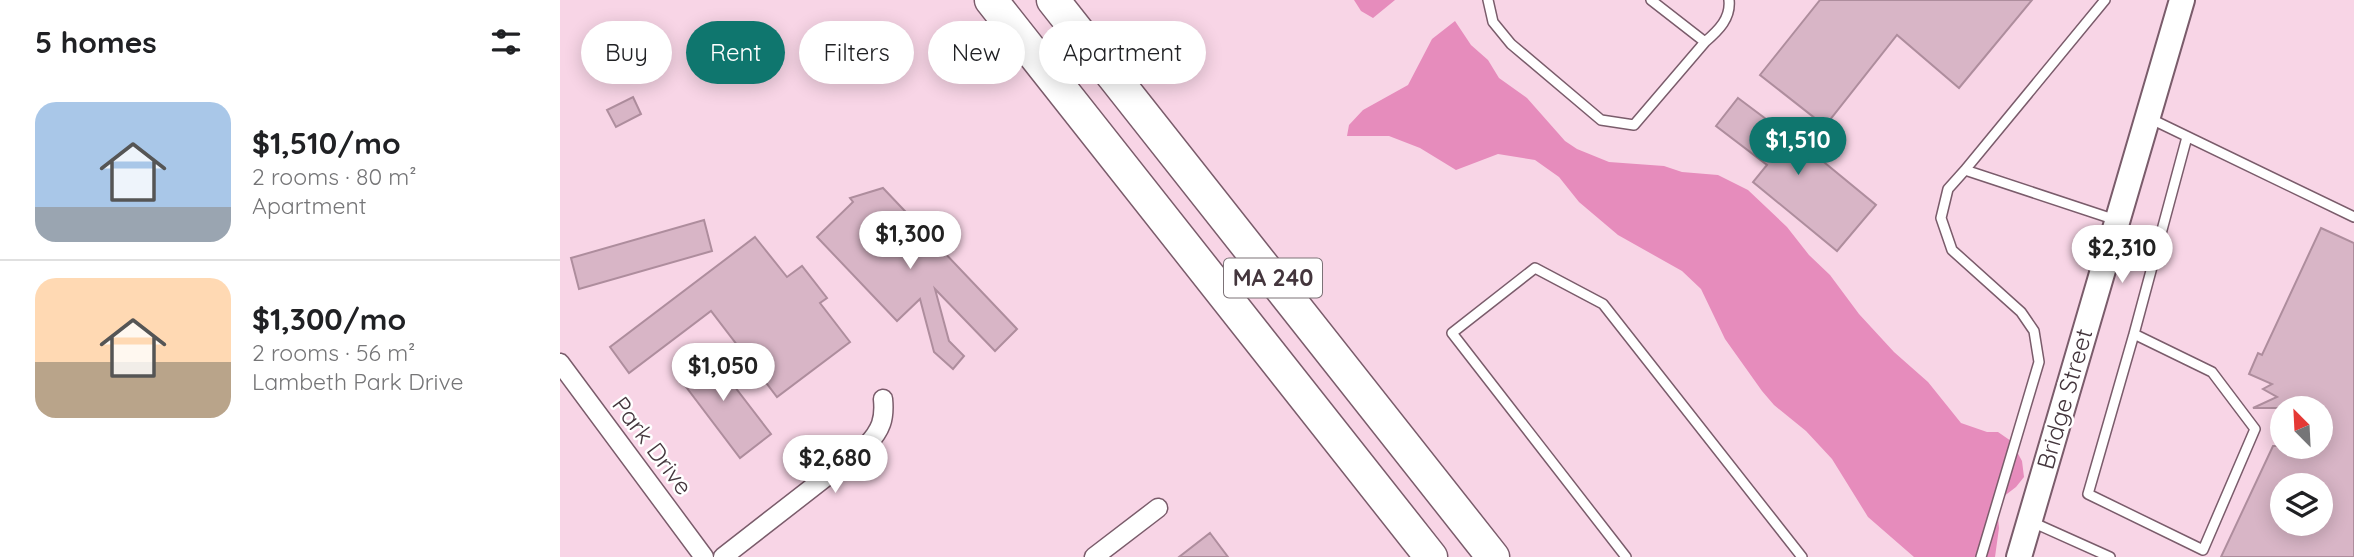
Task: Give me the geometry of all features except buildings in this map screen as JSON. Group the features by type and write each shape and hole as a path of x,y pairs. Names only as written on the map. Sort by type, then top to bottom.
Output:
{"highway":[{"name":"MA 240","path":"991,0 1431,557"},
{"name":"MA 240","path":"1053,0 1493,557"}],"street":[{"name":"Bridge Street","path":"2019,557 2182,0"},
{"name":"Park Drive","path":"560,363 704,557"},
{"path":"723,557 867,445 881,427 884,415 883,399"},
{"path":"1094,557 1158,508"}],"lane":[{"path":"1488,0 1493,22 1511,44 1601,120 1634,125 1705,42 1718,31 1728,16 1729,0"},
{"path":"1651,0 1705,42"},
{"path":"1982,557 2039,362 2034,331 2021,312 1952,250 1941,218 1948,188 2105,0"},
{"path":"2148,117 2354,217"},
{"path":"2134,334 2212,372 2255,429 2203,550 2088,494 2187,137"},
{"path":"1965,170 2118,221"},
{"path":"1626,557 1452,333 1535,268 1603,304 1802,557"},
{"path":"2029,521 2110,557"}],"shaded area":[{"path":"1354,0 1395,0 1373,18 1361,11"},
{"path":"1455,21 1471,45 1488,60 1499,78 1527,98 1565,141 1577,149 1609,162 1664,166 1682,172 1718,175 1748,190 1787,227 1809,255 1830,275 1859,314 1894,352 1928,382 1961,423 1987,432 1998,432 2011,441 2022,461 2024,477 2003,497 1997,507 1999,528 1995,557 1914,557 1868,517 1832,459 1762,391 1725,339 1701,289 1682,271 1618,235 1579,202 1559,177 1535,160 1498,154 1456,170 1420,148 1389,136 1347,136 1349,125 1363,110 1408,85 1432,39"}]}
